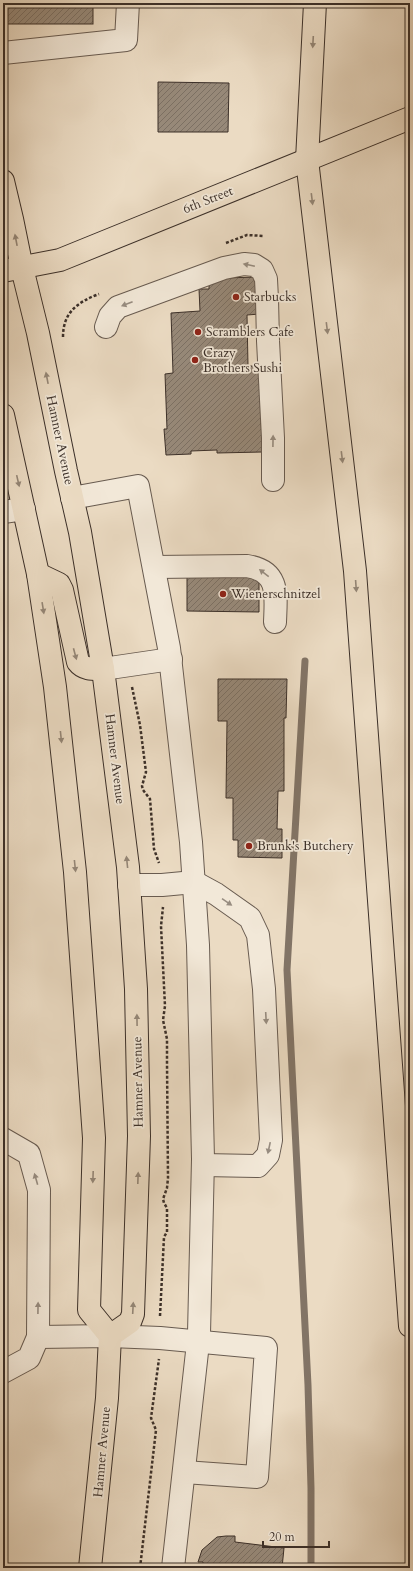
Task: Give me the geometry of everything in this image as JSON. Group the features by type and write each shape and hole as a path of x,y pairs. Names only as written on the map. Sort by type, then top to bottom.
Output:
{"main road":[{"path":"315,3 307,160 355,570 410,1326"},
{"name":"6th Street","path":"12,269 60,260 410,118"},
{"name":"Hamner Avenue","path":"3,181 12,219 12,269 38,333 80,532 103,669 129,885 136,989 139,1136 133,1314 130,1322 110,1336 107,1398 90,1568"},
{"path":"3,416 13,510 38,574 55,687 75,872 94,1130 89,1310 110,1336"},
{"path":"38,574 59,584 62,590 78,662 81,666 87,668 103,669"}],"street":[{"path":"3,52 126,40 128,3"},
{"path":"106,327 110,316 118,307 224,268 244,264 254,265 262,270 266,279 273,438 273,480"},
{"path":"72,498 138,486 171,659 191,842 198,945 203,1166 198,1342 173,1568"},
{"path":"154,567 247,566 265,572 271,579 276,596 275,622"},
{"path":"103,669 171,659"},
{"path":"129,885 194,882 216,894 250,918 258,935 264,989 271,1140 268,1155 258,1166 203,1166"},
{"path":"3,1139 29,1154 39,1190 38,1337 29,1358 3,1372"},
{"path":"38,1337 110,1336 160,1338 266,1348 257,1477 184,1472"}],"building":[{"path":"3,3 93,3 93,24 3,24"},
{"path":"158,82 229,83 228,132 158,132"},
{"path":"259,277 260,314 247,315 248,366 260,366 262,452 217,453 217,450 191,451 191,454 166,455 164,429 167,429 165,374 173,373 171,313 200,311 199,289 209,289 209,283 222,278"},
{"name":"Wienerschnitzel","path":"187,576 259,576 259,612 187,611"},
{"path":"218,679 287,679 286,718 284,718 284,791 278,791 277,829 282,829 282,858 238,857 238,840 233,840 233,798 226,798 227,721 218,721"},
{"path":"235,1536 235,1542 284,1548 282,1568 203,1568 203,1562 198,1562 202,1550 217,1537"}],"waterway":[{"path":"305,661 287,970 308,1385 311,1488 311,1568"}],"place":[{"name":"Starbucks","path":"236,297"},
{"name":"Scramblers Cafe","path":"198,332"},
{"name":"Crazy Brothers Sushi","path":"195,360"},
{"name":"Wienerschnitzel","path":"223,594"},
{"name":"Brunk's Butchery","path":"249,846"}]}
